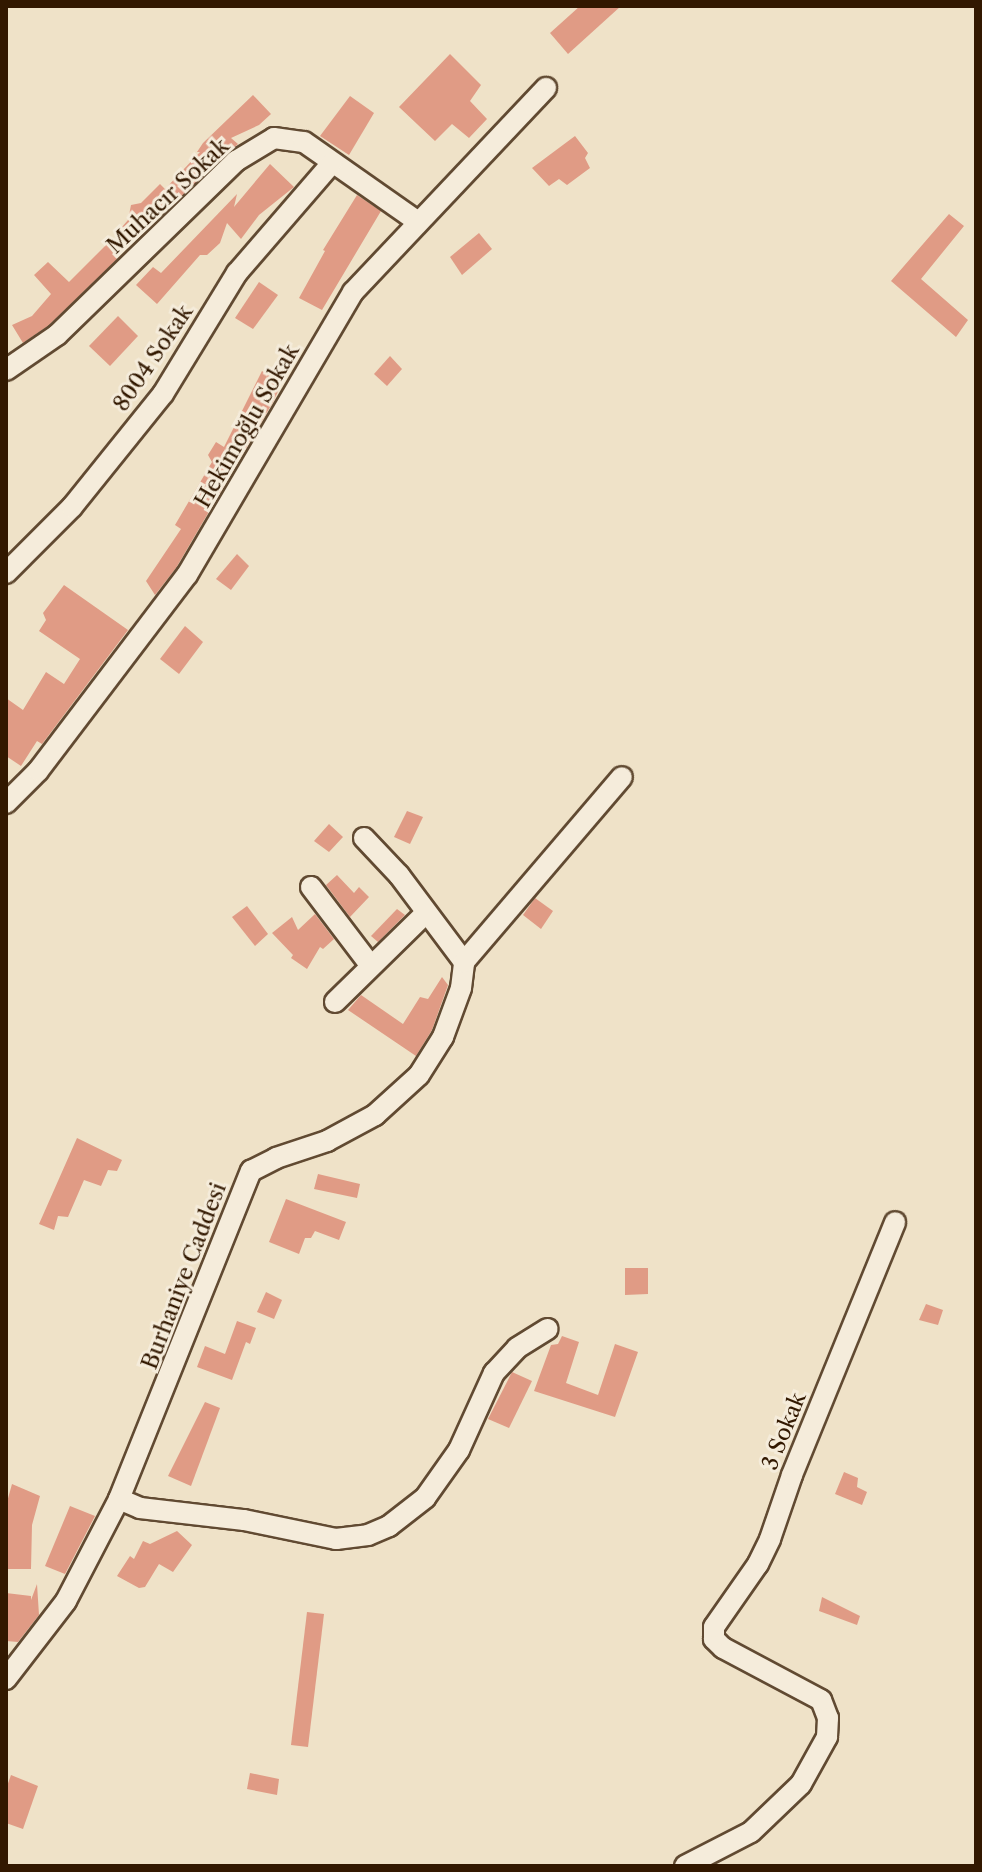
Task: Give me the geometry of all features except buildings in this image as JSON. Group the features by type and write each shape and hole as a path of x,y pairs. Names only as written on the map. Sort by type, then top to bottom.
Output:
{"street":[{"name":"Hekimoğlu Sokak","path":"6,803 38,771 187,575 353,292 546,88"},
{"name":"Muhacır Sokak","path":"8,365 57,335 236,161 274,138 304,142 417,221"},
{"name":"8004 Sokak","path":"6,573 72,507 163,394 237,273 332,163"},
{"name":"Burhaniye Caddesi","path":"6,1679 41,1638 66,1601 119,1499 251,1171 276,1158 327,1141 375,1115 419,1075 443,1037 461,988 464,962 622,777"},
{"path":"364,838 399,875 425,914 464,962"},
{"path":"311,887 371,966"},
{"path":"335,1002 425,914"},
{"name":"3 Sokak","path":"685,1866 751,1832 801,1784 827,1737 828,1718 821,1700 723,1648 714,1639 714,1627 758,1564 770,1539 792,1475 895,1222"},
{"path":"119,1499 140,1508 244,1520 336,1539 357,1538 379,1530 413,1507 437,1483 459,1450 494,1373 517,1348 547,1329"}]}
